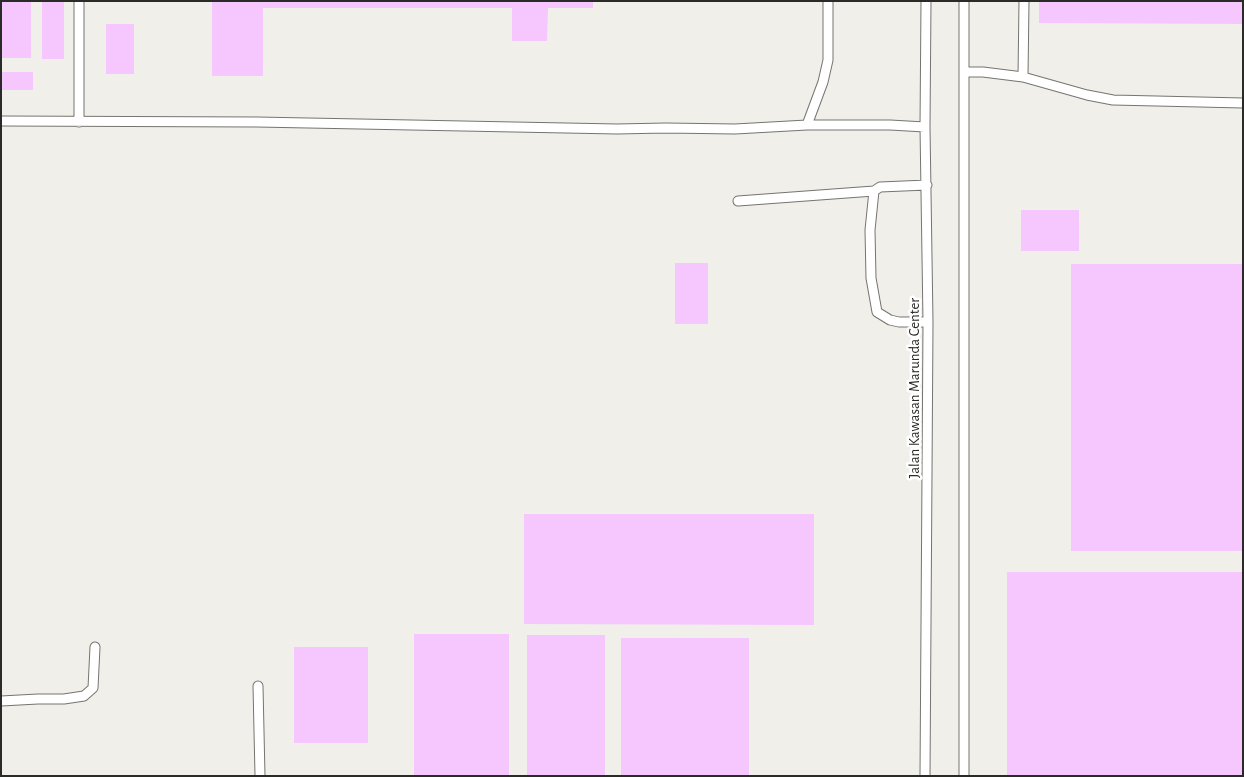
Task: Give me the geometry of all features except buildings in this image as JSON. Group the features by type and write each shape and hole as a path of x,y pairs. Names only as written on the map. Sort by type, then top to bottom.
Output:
{"lane":[{"path":"78,1 79,122"},
{"path":"807,125 823,82 828,60 828,1"},
{"name":"Jalan Kawasan Marunda Center","path":"925,776 928,322 925,127 926,1"},
{"path":"964,1 964,776"},
{"path":"1024,1 1024,78"},
{"path":"964,72 983,72 1024,78 1113,100 1243,103"},
{"path":"1,121 257,122 735,130 807,125 925,127"},
{"path":"738,201 874,191 880,187 927,185"},
{"path":"874,191 870,247 871,278 877,312 890,320 899,322 928,322"},
{"path":"1,702 38,699 64,700 84,696 93,688 95,646"},
{"path":"258,686 260,776"}]}
